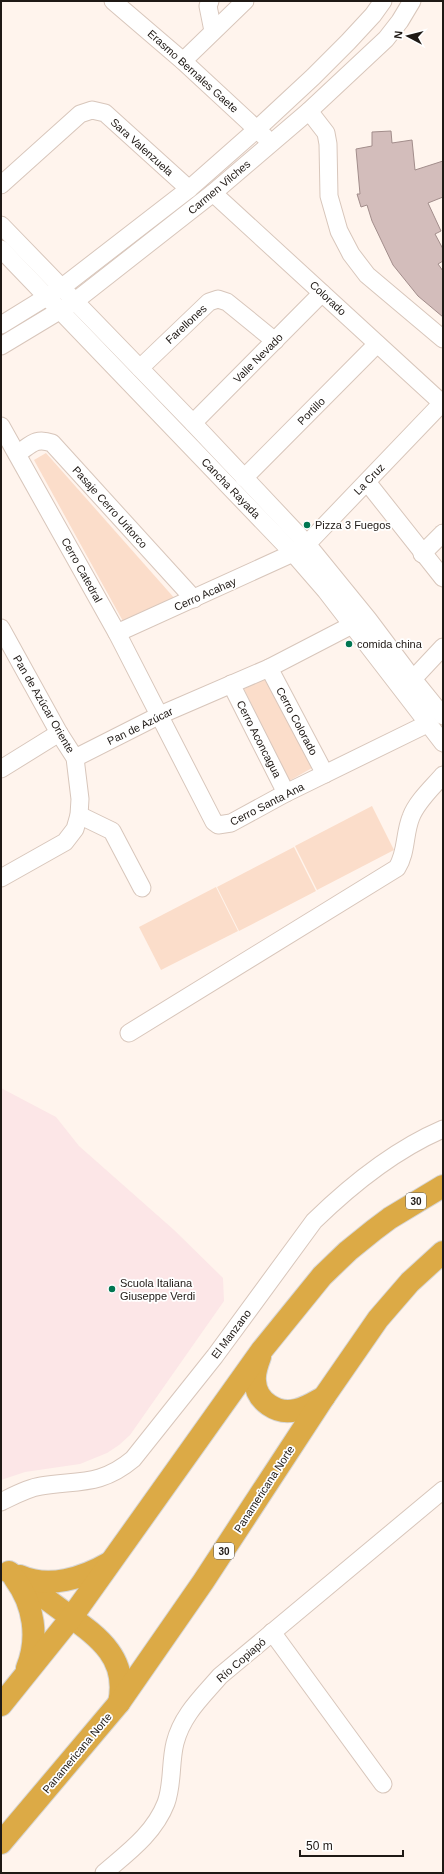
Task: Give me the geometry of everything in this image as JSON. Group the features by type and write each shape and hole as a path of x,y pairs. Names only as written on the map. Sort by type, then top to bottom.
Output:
{"highway":[{"name":"30","path":"1,1705 72,1618 109,1562 262,1350 322,1276 348,1251 390,1218 443,1186"},
{"name":"Panamericana Norte","path":"1,1843 119,1703 203,1582 365,1336 388,1306 422,1270 443,1252"},
{"path":"262,1350 256,1370 255,1380 259,1394 268,1404 280,1410 295,1411 324,1397"},
{"path":"5,1568 31,1581 51,1582 81,1576 109,1562"},
{"path":"5,1568 91,1632 112,1655 116,1662 121,1679 119,1703"},
{"path":"5,1568 24,1593 32,1615 34,1628 31,1653 20,1682"}],"street":[{"name":"Erasmo Bernales Gaete","path":"113,1 183,61 271,143"},
{"path":"210,1 208,6 214,30"},
{"path":"183,61 245,1"},
{"name":"Carmen Vilches","path":"1,325 54,293 188,189 257,130 348,42 373,15 382,1"},
{"name":"Carmen Vilches","path":"1,346 67,306 213,193 309,111 386,39 400,21 412,1"},
{"name":"Sara Valenzuela","path":"1,184 80,114 92,110 105,114 188,189"},
{"path":"309,111 326,133 328,144 329,196 340,231 351,254 367,275 443,339"},
{"name":"Colorado","path":"213,193 443,403"},
{"name":"Cancha Rayada","path":"1,226 54,293"},
{"name":"Cancha Rayada","path":"1,249 54,293 67,306 368,618 413,679 443,716"},
{"name":"Valle Nevado","path":"193,423 322,293"},
{"name":"Farellones","path":"140,368 209,302 218,299 226,302 275,341"},
{"name":"Cancha Rayada","path":"67,306 140,368 244,478 300,549 326,591 443,744"},
{"name":"Portillo","path":"244,478 377,344"},
{"name":"La Cruz","path":"300,549 443,403"},
{"name":"Cerro Catedral","path":"1,426 117,633 160,715"},
{"name":"Pasaje Cerro Uritorco","path":"17,454 35,441 42,440 52,443 194,599"},
{"path":"367,482 422,554 443,578"},
{"path":"422,554 443,533"},
{"name":"Cerro Acahay","path":"117,633 194,599 300,549"},
{"name":"Pan de Azúcar","path":"75,758 160,715 269,668 352,625"},
{"name":"Pan de Azúcar Oriente","path":"1,628 59,733 75,758"},
{"path":"413,679 443,647"},
{"name":"Cerro Colorado","path":"269,668 325,774"},
{"name":"Cerro Aconcagua","path":"231,684 286,793"},
{"name":"Cerro Santa Ana","path":"160,715 214,822 218,825 231,823 286,793 427,724"},
{"path":"1,769 59,733"},
{"path":"1,878 65,842 75,829 79,815 80,799 75,758"},
{"path":"129,1033 397,868 402,859 410,819 414,811 443,775"},
{"path":"79,815 112,831 142,888"},
{"name":"El Manzano","path":"1,1502 39,1486 85,1482 104,1477 133,1459 215,1356 314,1221 333,1202 372,1171 412,1145 443,1129"},
{"name":"Río Copiapó","path":"104,1873 144,1838 156,1822 166,1803 170,1785 175,1744 182,1722 193,1706 220,1676 443,1490"},
{"path":"272,1632 383,1784"}],"shaded area":[{"path":"46,453 176,600 124,623 34,460"},
{"path":"267,678 312,768 289,781 244,689"},
{"path":"372,806 394,850 317,890 295,846"},
{"path":"294,847 316,891 239,931 217,887"},
{"path":"216,887 238,931 161,970 139,927"},
{"name":"Scuola Italiana Giuseppe Verdi","path":"1,1088 56,1117 79,1146 174,1230 223,1278 224,1301 130,1435 119,1445 107,1453 80,1464 25,1472 1,1480"}],"building":[{"path":"391,131 392,143 412,140 415,170 443,161 443,197 428,203 441,231 435,234 443,249 443,261 438,264 443,271 443,317 418,296 393,265 372,221 367,205 361,207 357,194 360,194 356,149 372,146 372,132"}],"place":[{"name":"Pizza 3 Fuegos","path":"307,525"},
{"name":"comida china","path":"349,644"},
{"name":"Scuola Italiana Giuseppe Verdi","path":"112,1289"}]}
